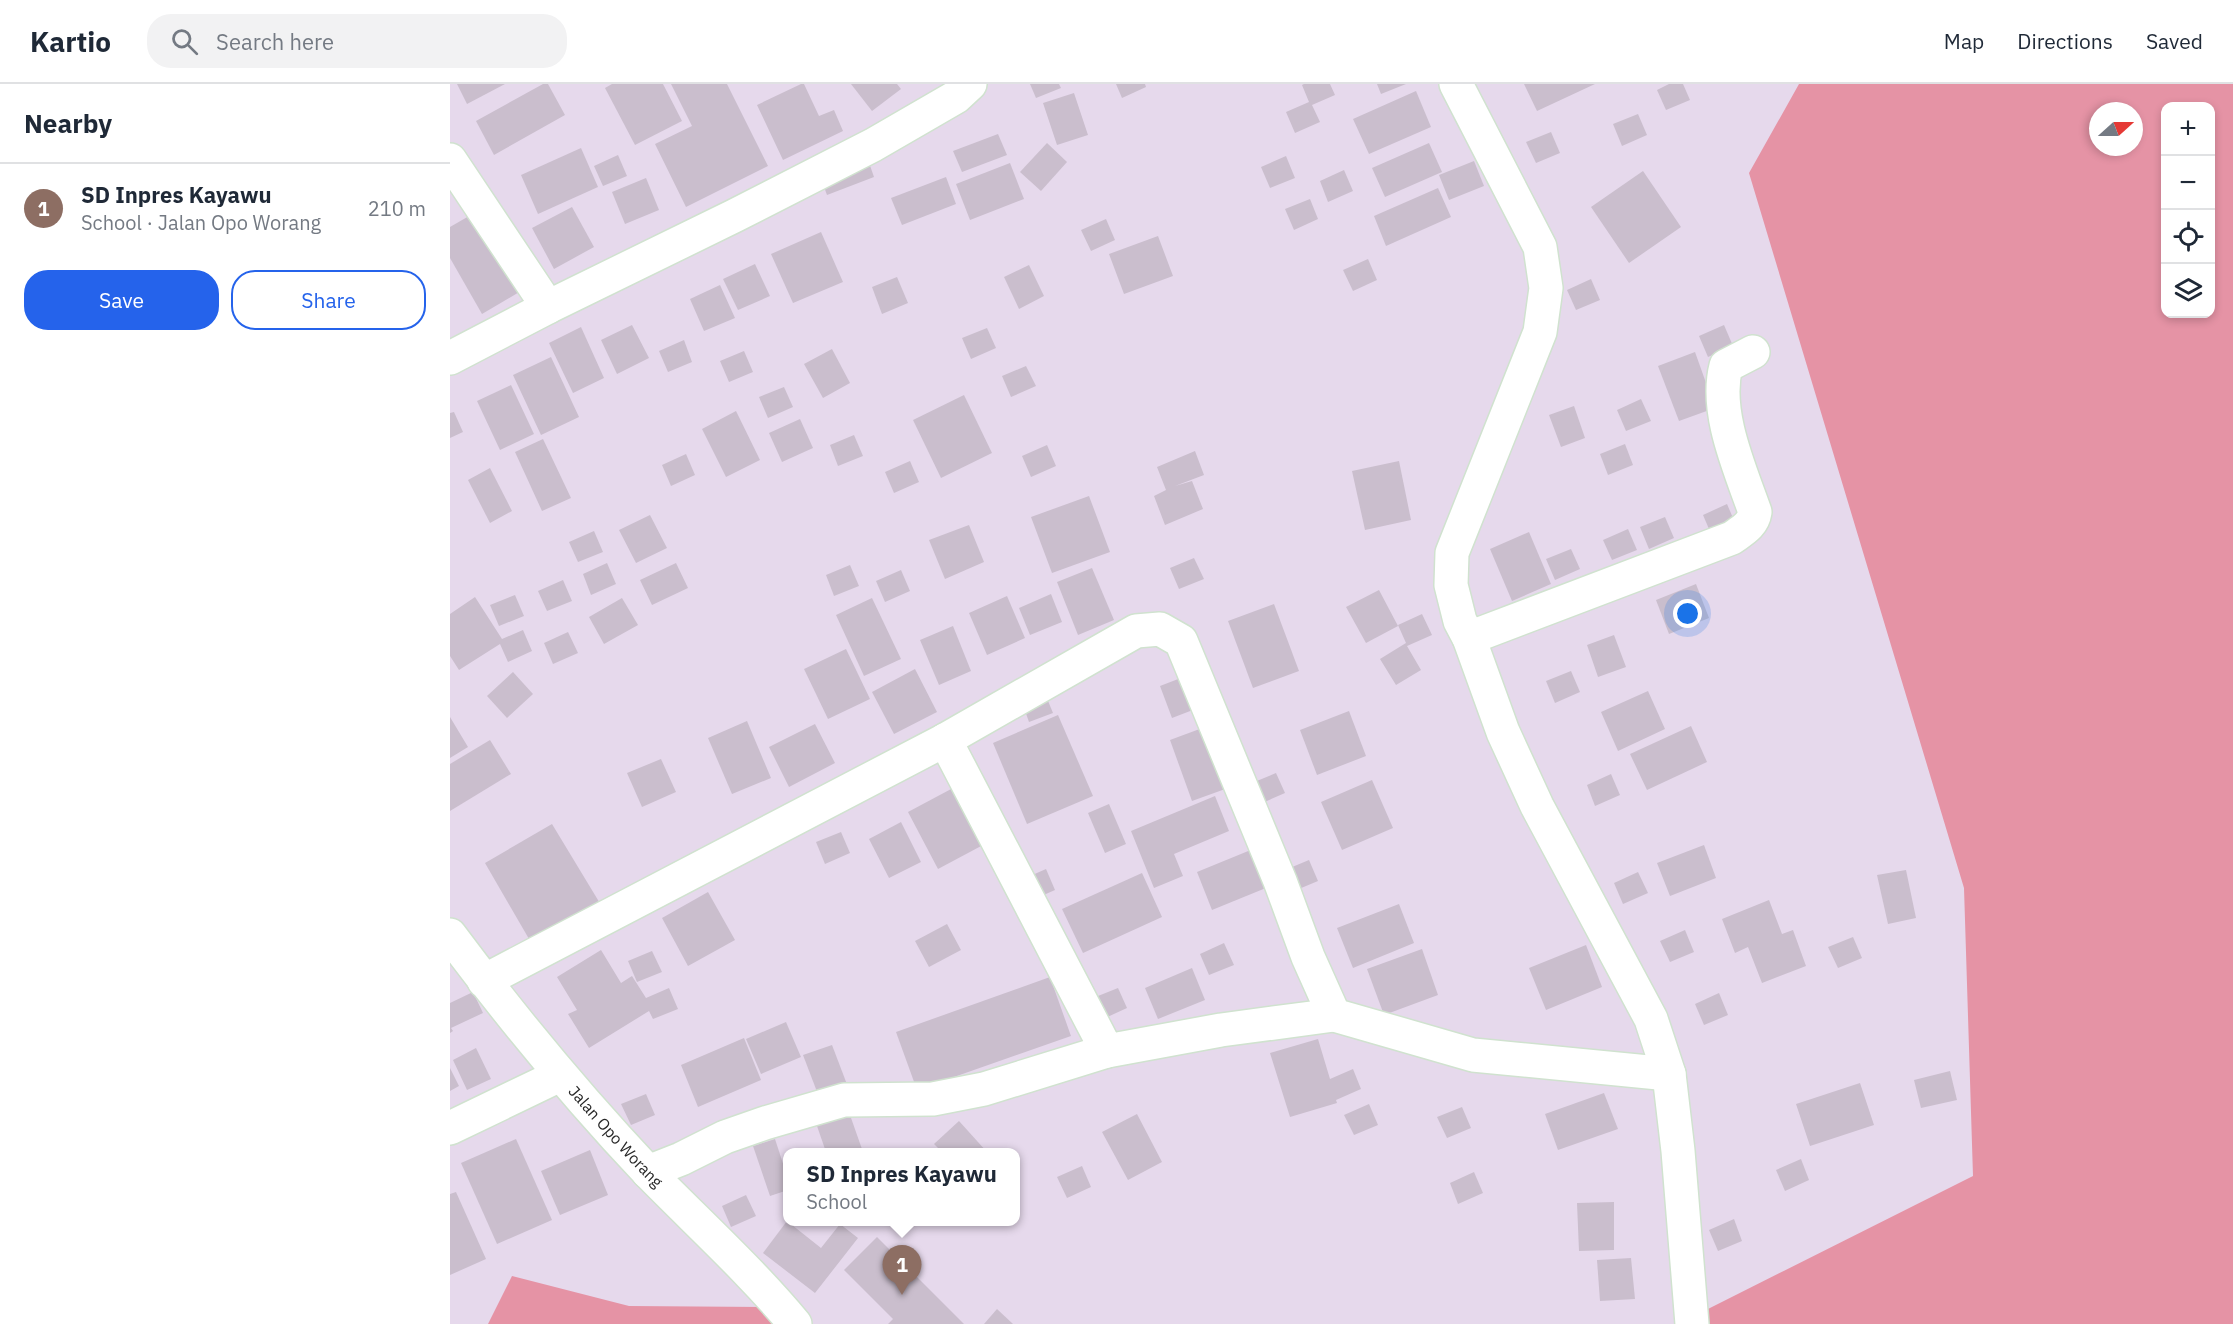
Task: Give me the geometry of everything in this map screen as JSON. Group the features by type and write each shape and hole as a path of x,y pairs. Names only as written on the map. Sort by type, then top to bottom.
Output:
{"street":[{"path":"450,358 873,145 946,103 970,84"},
{"path":"1456,84 1540,247 1546,288 1540,333 1452,553 1451,585 1460,621 1469,638 1503,732 1537,806 1651,1019 1669,1074 1678,1151 1692,1324"},
{"path":"450,160 548,307"},
{"path":"1469,638 1732,538 1754,520 1755,512 1724,409 1722,380 1726,366 1753,352"},
{"path":"484,981 945,740 1136,631 1160,629 1181,641 1280,881 1308,957 1334,1015"},
{"path":"945,740 1107,1052"},
{"name":"Jalan Opo Worang","path":"450,935 560,1075 648,1172 767,1292 795,1324"},
{"path":"648,1172 745,1130 844,1100 933,1099 984,1089 1107,1052 1221,1030 1334,1015 1473,1055 1669,1074"},
{"path":"450,1128 560,1075"}],"shaded area":[{"path":"1799,84 2233,84 2233,1324 1702,1324 1702,1312 1973,1176 1964,888 1749,173"},
{"path":"512,1276 629,1306 770,1307 783,1324 488,1324"}],"building":[{"path":"457,84 505,84 467,104"},
{"path":"543,84 548,84 565,115 494,155 476,121"},
{"path":"612,84 663,84 682,121 635,145 605,88"},
{"path":"671,84 727,84 768,166 686,207 655,144 692,126"},
{"path":"804,84 819,116 834,110 843,131 783,160 757,105"},
{"path":"851,84 897,84 901,89 872,111"},
{"path":"1030,84 1059,84 1061,88 1036,98"},
{"path":"1116,84 1145,84 1146,87 1122,98"},
{"path":"1330,84 1335,95 1312,105 1320,122 1295,133 1286,112 1309,102 1302,85"},
{"path":"1377,84 1406,84 1381,94"},
{"path":"1524,84 1595,84 1537,111"},
{"path":"1669,84 1683,84 1690,100 1666,110 1657,90"},
{"path":"1416,91 1431,127 1369,154 1353,119"},
{"path":"1074,93 1088,135 1057,145 1043,103"},
{"path":"1638,114 1647,135 1622,146 1613,124"},
{"path":"1551,132 1560,153 1536,163 1526,142"},
{"path":"998,134 1007,155 962,172 953,151"},
{"path":"1047,143 1067,162 1041,191 1020,172"},
{"path":"1429,143 1442,172 1385,197 1372,168"},
{"path":"581,148 598,187 538,214 521,175"},
{"path":"618,155 627,176 603,186 594,166"},
{"path":"1286,156 1295,178 1270,188 1261,167"},
{"path":"867,157 874,177 827,195 820,176"},
{"path":"1474,161 1484,186 1449,200 1439,175"},
{"path":"1010,163 1024,199 970,220 956,184"},
{"path":"1344,170 1353,191 1328,202 1320,181"},
{"path":"1643,171 1681,227 1629,263 1591,207"},
{"path":"946,177 956,204 902,225 891,198"},
{"path":"646,178 659,210 625,224 612,192"},
{"path":"1438,188 1451,217 1386,246 1374,216"},
{"path":"1310,199 1318,219 1294,230 1285,209"},
{"path":"572,207 594,247 554,269 532,228"},
{"path":"476,212 521,291 482,314 450,258 450,227"},
{"path":"1106,219 1115,240 1091,251 1081,230"},
{"path":"821,232 843,282 793,303 771,254"},
{"path":"1158,236 1173,276 1124,294 1109,254"},
{"path":"1368,259 1377,280 1353,291 1343,270"},
{"path":"755,264 770,296 738,310 723,279"},
{"path":"1029,265 1044,296 1019,309 1004,277"},
{"path":"897,277 908,303 882,314 872,287"},
{"path":"1591,279 1600,300 1576,310 1567,290"},
{"path":"720,285 735,318 704,331 690,299"},
{"path":"632,325 649,358 617,374 601,340"},
{"path":"1724,325 1733,346 1708,357 1699,336"},
{"path":"581,327 604,378 573,393 549,343"},
{"path":"987,328 996,348 971,359 962,338"},
{"path":"684,340 692,362 668,372 659,351"},
{"path":"832,349 850,383 823,398 804,364"},
{"path":"744,351 753,372 729,382 720,361"},
{"path":"1695,352 1715,408 1679,421 1658,366"},
{"path":"551,357 579,417 541,435 513,375"},
{"path":"1026,366 1036,386 1011,397 1002,376"},
{"path":"511,385 534,434 500,450 477,401"},
{"path":"784,387 793,407 768,418 759,397"},
{"path":"964,395 992,453 941,478 913,420"},
{"path":"1641,399 1651,421 1626,431 1617,410"},
{"path":"1574,406 1585,438 1561,447 1549,415"},
{"path":"736,411 760,460 726,477 702,429"},
{"path":"454,412 463,432 450,438 450,413"},
{"path":"800,419 813,448 782,462 769,433"},
{"path":"854,435 863,456 838,466 830,445"},
{"path":"543,439 571,498 542,511 515,452"},
{"path":"1625,444 1633,465 1608,475 1600,454"},
{"path":"1047,445 1056,466 1031,477 1022,456"},
{"path":"1195,451 1204,475 1175,486 1192,481 1203,509 1165,525 1154,496 1166,490 1157,467"},
{"path":"686,454 695,475 671,486 662,465"},
{"path":"910,461 919,482 894,493 885,472"},
{"path":"1399,461 1411,520 1365,530 1352,471"},
{"path":"490,468 512,511 490,523 468,480"},
{"path":"1089,496 1110,552 1052,573 1031,517"},
{"path":"1727,504 1736,525 1712,536 1703,515"},
{"path":"650,515 667,548 636,563 619,530"},
{"path":"1665,517 1674,538 1649,549 1640,527"},
{"path":"969,525 984,562 945,579 929,540"},
{"path":"1628,529 1637,550 1612,560 1603,540"},
{"path":"594,531 603,552 578,562 569,542"},
{"path":"1529,532 1551,584 1512,601 1490,549"},
{"path":"1571,549 1580,569 1555,580 1546,559"},
{"path":"1194,558 1204,579 1179,589 1170,568"},
{"path":"607,563 616,584 591,595 583,574"},
{"path":"676,563 688,588 652,605 640,580"},
{"path":"850,565 859,586 834,596 826,575"},
{"path":"1092,568 1114,620 1078,635 1057,582"},
{"path":"901,570 910,591 885,602 876,581"},
{"path":"563,580 572,601 547,611 538,591"},
{"path":"1696,584 1709,618 1669,634 1656,600"},
{"path":"1379,590 1398,626 1366,643 1346,607"},
{"path":"1051,594 1062,622 1030,635 1019,608"},
{"path":"515,595 524,616 499,626 490,605"},
{"path":"1007,596 1025,638 987,655 969,613"},
{"path":"475,597 502,639 523,630 532,651 508,662 500,644 459,670 450,656 450,614"},
{"path":"622,598 638,625 604,644 589,617"},
{"path":"872,598 901,659 864,676 836,615"},
{"path":"1274,604 1299,671 1253,688 1228,621"},
{"path":"1422,614 1432,635 1407,646 1421,670 1396,685 1380,659 1406,643 1398,625"},
{"path":"953,626 971,671 939,685 920,640"},
{"path":"568,632 578,653 553,664 544,643"},
{"path":"1614,635 1626,667 1598,677 1587,645"},
{"path":"846,649 870,699 828,719 804,669"},
{"path":"915,669 937,712 894,734 872,692"},
{"path":"1571,671 1580,692 1555,703 1546,681"},
{"path":"513,672 533,694 507,718 487,696"},
{"path":"1186,676 1198,708 1172,718 1160,686"},
{"path":"1648,691 1665,729 1618,751 1601,712"},
{"path":"1046,696 1053,713 1029,722 1023,705"},
{"path":"1349,711 1366,756 1317,775 1300,730"},
{"path":"1058,715 1093,796 1027,824 993,743"},
{"path":"450,717 468,747 450,758"},
{"path":"747,721 771,778 732,794 708,738"},
{"path":"815,724 835,763 789,787 769,747"},
{"path":"1691,726 1707,762 1647,790 1630,754"},
{"path":"1205,727 1228,788 1192,801 1170,740"},
{"path":"490,740 511,774 450,811 450,764"},
{"path":"661,759 676,792 642,807 627,773"},
{"path":"1276,773 1285,793 1260,804 1252,783"},
{"path":"1611,774 1620,795 1595,806 1587,785"},
{"path":"1372,780 1393,828 1342,850 1321,802"},
{"path":"953,788 983,845 938,869 908,812"},
{"path":"1215,796 1229,831 1174,854 1183,876 1154,888 1131,831"},
{"path":"1109,804 1126,844 1105,853 1088,813"},
{"path":"901,822 921,862 889,878 869,839"},
{"path":"552,824 604,910 536,951 485,863"},
{"path":"841,832 850,853 825,864 816,842"},
{"path":"1704,845 1716,878 1670,896 1657,863"},
{"path":"1258,847 1273,885 1212,910 1197,872"},
{"path":"1309,860 1318,881 1294,891 1285,870"},
{"path":"1046,869 1055,890 1030,901 1021,880"},
{"path":"1906,870 1916,918 1888,924 1877,875"},
{"path":"1638,872 1648,893 1623,904 1614,883"},
{"path":"1142,873 1162,917 1083,953 1062,909"},
{"path":"708,892 735,940 688,966 662,918"},
{"path":"1769,900 1782,934 1793,930 1806,966 1762,983 1748,947 1735,953 1722,919"},
{"path":"1399,904 1414,943 1353,968 1337,928"},
{"path":"947,924 961,950 929,967 915,941"},
{"path":"1685,930 1694,952 1670,962 1660,941"},
{"path":"1853,937 1862,958 1838,968 1828,947"},
{"path":"1224,943 1234,965 1209,975 1200,954"},
{"path":"1586,945 1602,987 1546,1010 1529,968"},
{"path":"1422,949 1438,995 1384,1015 1367,969"},
{"path":"601,950 621,983 632,976 646,998 669,988 678,1009 653,1019 649,1011 589,1048 568,1014 577,1010 557,977"},
{"path":"652,951 662,972 637,982 628,961"},
{"path":"1192,968 1205,1000 1158,1019 1145,988"},
{"path":"1050,977 1071,1036 917,1090 896,1032"},
{"path":"1118,988 1127,1008 1103,1019 1093,998"},
{"path":"473,992 483,1013 451,1028 453,1031 450,1033 450,1003"},
{"path":"1719,993 1728,1015 1704,1025 1695,1004"},
{"path":"786,1022 801,1057 761,1074 746,1039"},
{"path":"744,1038 761,1080 698,1107 681,1065"},
{"path":"1318,1039 1330,1079 1353,1069 1361,1089 1336,1100 1337,1103 1290,1117 1270,1053"},
{"path":"832,1045 848,1087 819,1097 803,1055"},
{"path":"476,1048 491,1079 467,1090 453,1060"},
{"path":"450,1068 459,1086 450,1091"},
{"path":"1950,1071 1957,1100 1921,1108 1914,1080"},
{"path":"1860,1083 1874,1125 1810,1146 1796,1104"},
{"path":"1604,1093 1618,1129 1558,1150 1545,1114"},
{"path":"646,1094 655,1115 631,1125 621,1104"},
{"path":"1369,1104 1378,1125 1354,1135 1344,1115"},
{"path":"1462,1107 1471,1128 1447,1138 1437,1117"},
{"path":"1137,1114 1162,1162 1128,1180 1102,1132"},
{"path":"850,1115 862,1148 825,1148 817,1126"},
{"path":"959,1121 983,1148 938,1148 934,1144"},
{"path":"516,1139 552,1220 497,1244 461,1163"},
{"path":"775,1139 783,1164 783,1192 770,1196 753,1146"},
{"path":"590,1150 608,1195 560,1215 541,1171"},
{"path":"1801,1159 1809,1180 1785,1191 1776,1170"},
{"path":"1082,1166 1091,1187 1067,1198 1057,1177"},
{"path":"1474,1172 1483,1193 1458,1204 1450,1183"},
{"path":"456,1192 486,1259 450,1275 450,1194"},
{"path":"746,1195 756,1216 731,1227 722,1206"},
{"path":"1614,1202 1614,1250 1579,1251 1577,1203"},
{"path":"1734,1219 1742,1241 1718,1251 1709,1230"},
{"path":"783,1226 793,1226 821,1248 838,1226 843,1226 858,1238 815,1293 763,1253"},
{"path":"877,1237 964,1324 888,1324 893,1319 844,1270"},
{"path":"1631,1258 1635,1299 1600,1301 1597,1260"},
{"path":"997,1309 1013,1324 984,1324"}],"place":[{"name":"SD Inpres Kayawu","path":"902,1295"}]}
